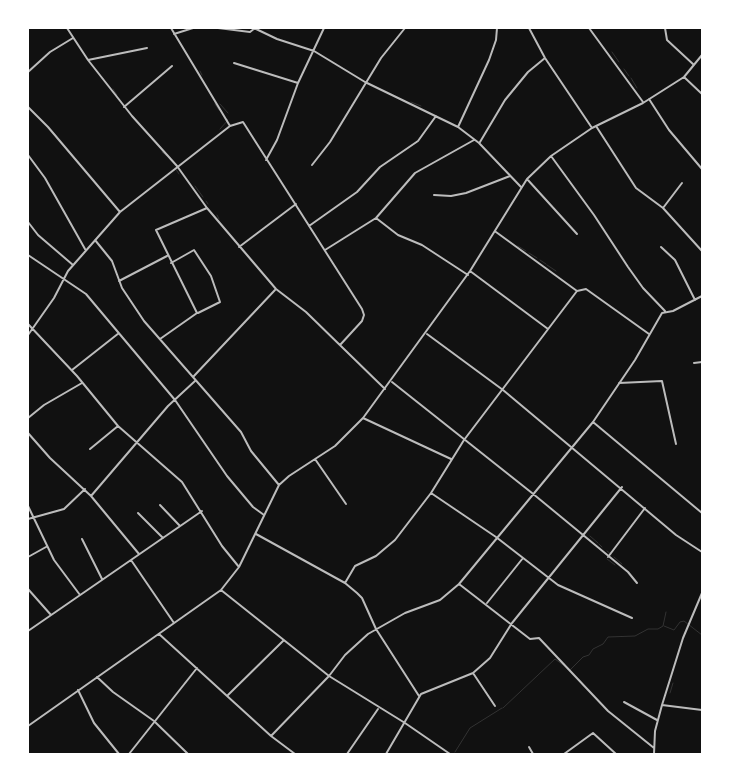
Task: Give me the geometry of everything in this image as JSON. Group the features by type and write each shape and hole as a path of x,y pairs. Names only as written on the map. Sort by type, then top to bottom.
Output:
{"street":[{"path":"67,28 88,60 124,107 177,166 207,208 276,289 306,312 385,388"},
{"path":"171,28 230,126"},
{"path":"174,34 193,28"},
{"path":"218,28 250,32 255,28 277,39 314,51 365,82 458,127 479,143 521,188"},
{"path":"266,160 280,132 298,83 324,28"},
{"path":"312,166 342,124 365,82 406,28"},
{"path":"458,127 489,60 496,40 497,28"},
{"path":"529,28 545,58 592,128"},
{"path":"589,28 643,103"},
{"path":"665,28 667,40 694,65"},
{"path":"28,72 50,52 73,38"},
{"path":"88,60 147,48"},
{"path":"28,726 221,590 239,567 279,485 348,436 363,418 427,334 468,275 527,179 551,156 592,128 643,103 684,77 702,55"},
{"path":"479,143 505,100 528,72 545,58"},
{"path":"234,63 298,83"},
{"path":"124,107 172,66"},
{"path":"684,77 702,94"},
{"path":"649,99 669,130 702,169"},
{"path":"28,108 48,126 120,212"},
{"path":"310,226 358,192 380,167 418,141 436,116"},
{"path":"28,336 54,298 72,265 120,212 230,126 243,122 310,226 364,315 362,321 340,345"},
{"path":"596,126 636,188 663,208 702,251"},
{"path":"325,250 376,218 415,173 474,140"},
{"path":"28,156 45,178 66,219 86,250"},
{"path":"551,156 643,288 666,311 672,311 702,296"},
{"path":"434,195 450,196 466,193 510,176"},
{"path":"527,179 576,234"},
{"path":"663,208 682,183"},
{"path":"239,247 296,204"},
{"path":"197,313 167,256 156,229 207,208"},
{"path":"376,218 398,235 422,245 468,275"},
{"path":"28,222 38,235 72,265"},
{"path":"496,232 577,291"},
{"path":"95,240 112,261 119,282 144,321 241,432 251,451 279,485"},
{"path":"661,247 675,260 695,300"},
{"path":"160,339 197,313 220,302 211,276 194,250 171,263"},
{"path":"28,255 86,294 175,400 227,476 253,507 264,515"},
{"path":"119,282 167,256"},
{"path":"470,271 548,329"},
{"path":"193,377 276,289"},
{"path":"345,583 355,566 376,556 395,540 431,494 464,440 577,291 586,289 649,334"},
{"path":"271,736 329,676 345,655 376,629 405,613 440,600 459,584 532,493 593,422 649,334 666,311"},
{"path":"28,324 72,370 118,426 182,482 202,511 222,546 239,567"},
{"path":"72,370 119,333"},
{"path":"427,334 503,390 622,487 676,535 702,552"},
{"path":"694,364 702,362"},
{"path":"91,496 136,443 195,380"},
{"path":"619,383 662,381 676,444"},
{"path":"391,382 532,493 628,572 638,584"},
{"path":"28,418 44,405 82,383"},
{"path":"363,418 451,459"},
{"path":"593,422 702,513"},
{"path":"90,449 118,426"},
{"path":"28,432 50,458 85,489 139,554"},
{"path":"315,459 346,504"},
{"path":"386,754 405,724 419,696 424,692 473,673 490,658 512,623 622,487"},
{"path":"28,519 64,509 85,489"},
{"path":"431,494 496,537 548,578 568,591 632,618"},
{"path":"160,505 180,526"},
{"path":"28,506 46,547 80,595"},
{"path":"608,557 645,508"},
{"path":"28,631 202,511"},
{"path":"138,513 163,538"},
{"path":"255,534 345,583 362,598 376,629 419,696"},
{"path":"82,539 102,579"},
{"path":"28,557 46,547"},
{"path":"487,603 523,558"},
{"path":"131,560 174,623"},
{"path":"459,584 487,603 530,639 538,638 619,721 654,748"},
{"path":"28,589 51,615"},
{"path":"221,590 329,676 450,754"},
{"path":"654,754 657,720 683,638 702,598 702,593"},
{"path":"159,634 271,736 295,754"},
{"path":"228,695 283,641"},
{"path":"129,754 197,668"},
{"path":"473,673 495,706"},
{"path":"97,677 118,696 154,721 188,754"},
{"path":"78,690 94,723 119,754"},
{"path":"624,702 657,720"},
{"path":"662,705 702,710"},
{"path":"347,754 379,708"},
{"path":"564,754 593,733 616,754"},
{"path":"529,747 533,754"}],"waterway":[{"path":"612,52 619,62"},
{"path":"624,69 629,76"},
{"path":"200,71 202,75"},
{"path":"631,78 637,88"},
{"path":"113,89 117,95"},
{"path":"411,102 421,106"},
{"path":"215,104 219,110"},
{"path":"220,104 228,113"},
{"path":"220,129 227,119"},
{"path":"162,152 167,156"},
{"path":"175,168 179,174"},
{"path":"195,186 203,197"},
{"path":"217,215 219,219"},
{"path":"518,246 526,251"},
{"path":"529,253 537,258"},
{"path":"540,260 546,264"},
{"path":"547,265 556,271"},
{"path":"590,536 598,543"},
{"path":"599,544 602,547"},
{"path":"607,551 611,554"},
{"path":"614,557 622,564"},
{"path":"607,559 615,565"},
{"path":"503,708 555,659 570,670 583,657 589,655 593,649 603,644 608,637 635,636 648,629 658,629 663,626 666,612"},
{"path":"664,626 674,630 680,622 684,621 702,635"},
{"path":"670,693 673,683"},
{"path":"455,752 470,728 502,708"}]}
